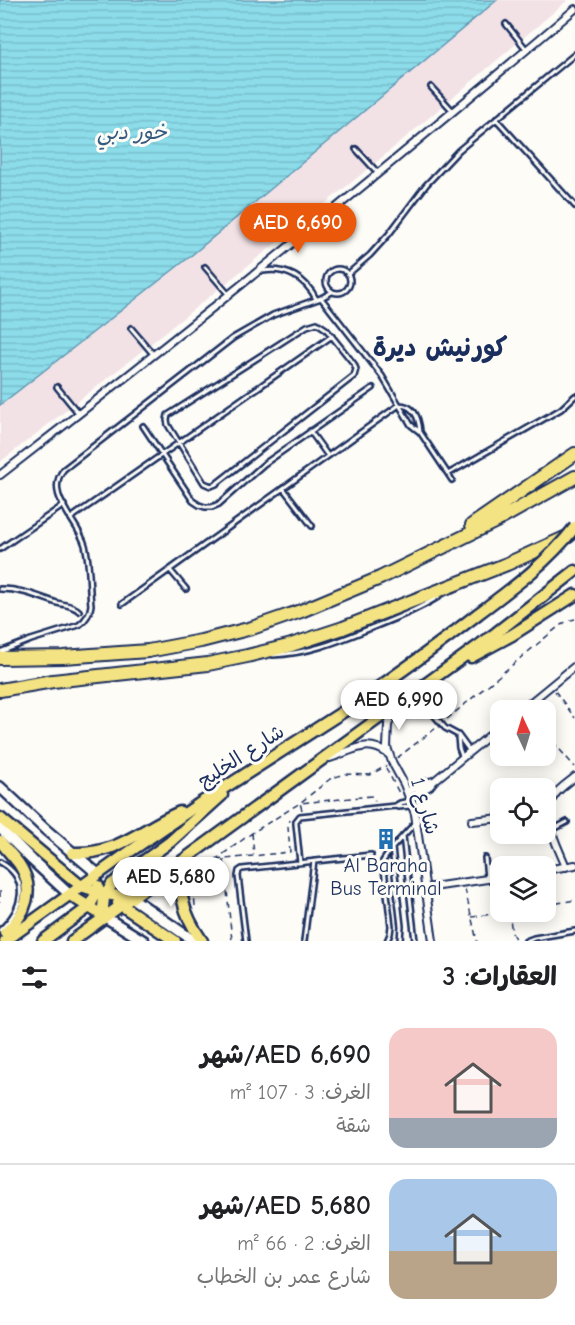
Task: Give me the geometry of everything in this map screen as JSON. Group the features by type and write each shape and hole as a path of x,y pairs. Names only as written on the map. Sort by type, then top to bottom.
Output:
{"highway":[{"path":"407,564 485,517 575,454"},
{"path":"0,658 63,657 157,649 201,641 260,625 334,598 407,564 500,519 575,477"},
{"path":"0,690 53,681 208,664 288,646 315,638 534,553 575,533"}],"main road":[{"name":"شارع الخليج","path":"5,941 200,804 349,708 413,663 518,584 553,553 575,527"},
{"path":"72,941 523,613 575,571"},
{"path":"449,667 500,642 575,595"},
{"path":"43,941 89,907 112,884 179,835 236,780"},
{"path":"1,787 28,814 98,874 194,941"},
{"path":"72,853 95,852 117,846 162,820 200,804"},
{"path":"0,818 81,886 122,905 175,941"},
{"path":"0,828 70,895 144,941"},
{"path":"0,841 20,866 27,889 22,913 16,924 0,939"},
{"path":"190,855 182,875 181,889 188,916 202,941"},
{"path":"98,874 105,917"},
{"path":"70,895 132,898"}],"street":[{"path":"0,474 258,272 575,9"},
{"path":"533,700 575,666"},
{"name":"شارع 1","path":"396,705 387,732 388,754 401,777 416,822 434,941"},
{"path":"410,799 425,783 434,781 490,735"},
{"path":"320,760 362,746 376,747 388,754"},
{"path":"556,794 575,777"},
{"path":"472,821 490,819"},
{"path":"556,841 566,867"},
{"path":"556,868 575,865"},
{"path":"426,888 490,879"}],"lane":[{"path":"506,24 527,50"},
{"path":"348,274 389,234 447,161 575,54"},
{"path":"431,87 453,111"},
{"path":"496,119 575,206"},
{"path":"356,148 378,174"},
{"path":"278,210 300,237"},
{"path":"205,267 229,295"},
{"path":"0,652 79,625 87,617 90,605 87,554 82,538 57,494 61,473 67,466 233,338 273,315 319,299 332,292 340,293 346,290 350,284 345,271 335,269 328,273 326,284 332,292"},
{"path":"258,272 275,270 292,274 309,287 382,376 412,427 420,432"},
{"path":"314,323 322,325 332,336 355,366 354,376 216,484 211,486 204,483 167,422 168,415 309,325 314,323"},
{"path":"131,328 153,355"},
{"path":"71,518 332,336"},
{"path":"57,387 79,414"},
{"path":"143,426 193,501 202,506 212,507 219,504 264,464 373,388"},
{"path":"448,474 561,409 575,396"},
{"path":"122,604 399,405 408,406 413,410 420,432 452,480"},
{"path":"310,431 328,456"},
{"path":"283,488 312,526"},
{"path":"0,549 64,506"},
{"path":"170,570 186,589"},
{"path":"0,589 29,593 76,608 79,611"},
{"path":"433,714 448,731 458,735 470,752"},
{"path":"458,735 463,758"},
{"path":"300,863 296,821 300,816 395,806 410,799"},
{"path":"387,941 391,926 383,861 416,822"},
{"path":"556,828 567,822"},
{"path":"403,836 415,941"},
{"path":"392,848 401,926 400,941"},
{"path":"246,941 239,871 371,855"},
{"path":"485,858 487,879"},
{"path":"303,941 314,861"},
{"path":"0,862 15,873 20,893 16,911 0,930"},
{"path":"526,941 575,931"}],"path":[{"path":"196,912 194,894 199,878 208,866 252,833 300,803 330,779 344,774 370,775 380,771 441,724 558,627 575,619"},
{"path":"551,685 575,718"},
{"path":"556,745 575,767"},
{"path":"252,833 254,856"},
{"path":"223,859 232,941"},
{"path":"463,883 477,941"},
{"path":"0,891 0,902"},
{"path":"194,894 227,891"},
{"path":"556,903 575,900"},
{"path":"471,918 490,915"},
{"path":"511,922 512,933 516,941"}],"shaded area":[{"path":"497,0 568,0 373,165 0,462 0,405 187,259"}],"water":[{"name":"خور دبي","path":"0,0 497,0 187,259 0,405"}],"place":[{"name":"Al Baraha Bus Terminal","path":"386,839"}],"district":[{"name":"كورنيش ديرة","path":"440,348"}]}
